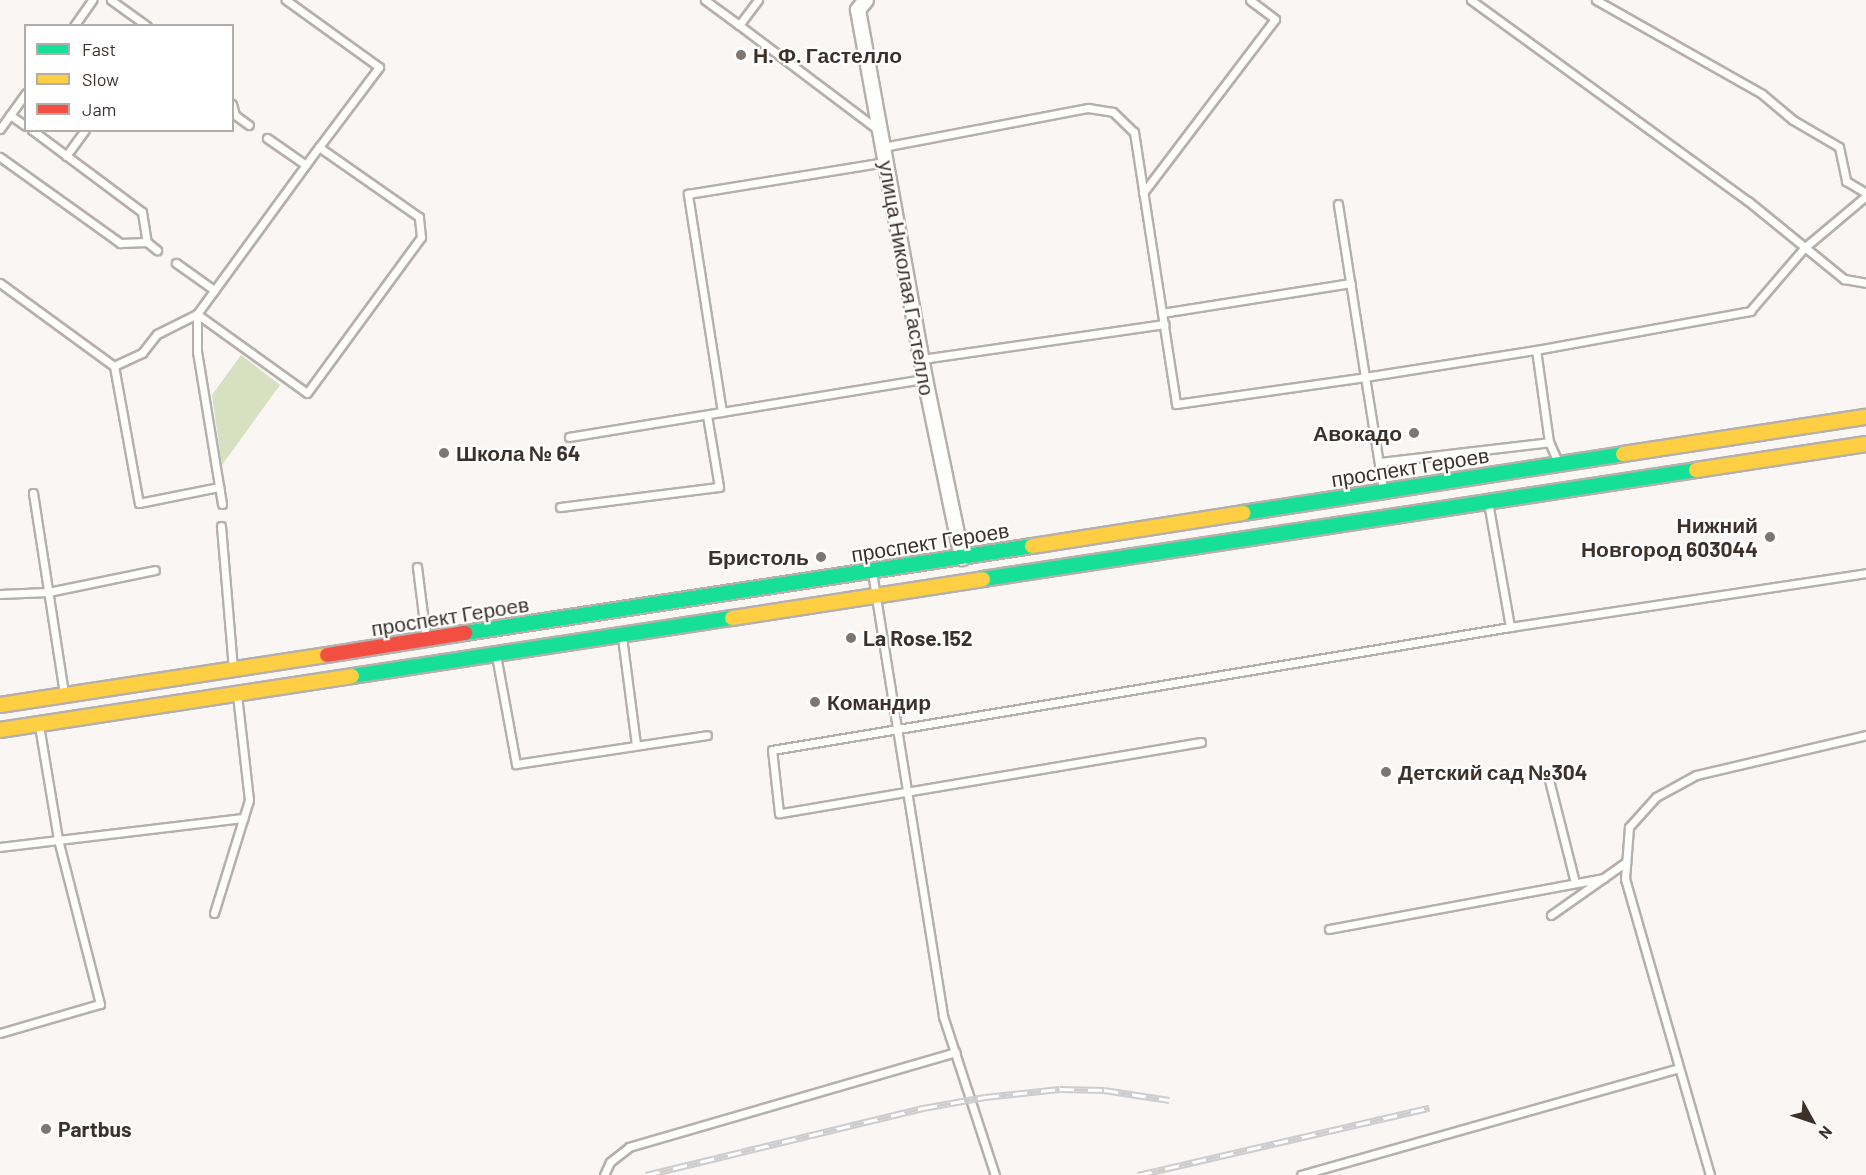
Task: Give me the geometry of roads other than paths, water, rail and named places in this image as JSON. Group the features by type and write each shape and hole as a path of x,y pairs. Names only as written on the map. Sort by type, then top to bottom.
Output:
{"main road":[{"name":"проспект Героев","path":"0,705 1866,417"},
{"path":"0,730 1866,444"}],"street":[{"name":"улица Николая Гастелло","path":"866,0 858,10 922,360 963,558"}],"lane":[{"path":"75,24 92,0"},
{"path":"111,0 144,24"},
{"path":"114,366 142,353 157,334 197,314 379,67 286,0"},
{"path":"705,0 880,131"},
{"path":"739,25 758,0"},
{"path":"1143,193 1275,19 1250,0"},
{"path":"1471,0 1748,201 1844,279 1866,283"},
{"path":"883,147 1088,108 1113,112 1134,132 1176,404 1536,350 1750,311 1804,248 1866,195 1846,181 1839,147 1793,120 1762,94 1596,0"},
{"path":"0,129 24,96"},
{"path":"10,115 24,125"},
{"path":"234,116 249,125"},
{"path":"35,132 142,212 147,242"},
{"path":"66,156 84,132"},
{"path":"267,138 306,165"},
{"path":"197,314 307,393 414,247 421,237 418,217 319,147"},
{"path":"0,158 120,243 147,242 157,250"},
{"path":"722,412 688,194 886,162"},
{"path":"1338,204 1380,462 1383,493"},
{"path":"176,263 214,290"},
{"path":"0,283 114,366 139,503 219,487"},
{"path":"1162,313 1351,283"},
{"path":"197,314 197,352 222,504"},
{"path":"922,360 1164,324"},
{"path":"1536,350 1549,442 1559,465"},
{"path":"569,437 926,379"},
{"path":"560,507 719,487 707,415"},
{"path":"1380,462 1549,442"},
{"path":"33,494 64,695"},
{"path":"1488,502 1509,627"},
{"path":"220,526 234,670"},
{"path":"417,567 426,640"},
{"path":"0,594 48,592 155,570"},
{"path":"872,572 943,1016 995,1175"},
{"path":"1201,742 779,813 772,750 1509,627 1866,573"},
{"path":"622,636 636,745"},
{"path":"496,655 516,764 707,735"},
{"path":"214,913 249,800 237,695"},
{"path":"0,1033 100,1005 58,839 39,724"},
{"path":"1710,1175 1625,879 1629,827 1656,797 1696,775 1866,735"},
{"path":"1548,776 1575,883"},
{"path":"0,848 58,839 243,818"},
{"path":"1551,915 1626,862"},
{"path":"1329,929 1603,878"},
{"path":"604,1175 610,1162 629,1147 955,1052"},
{"path":"1301,1175 1678,1068"}],"railway":[{"path":"646,1175 923,1108 985,1097 1060,1089 1104,1090 1169,1100"},
{"path":"1138,1175 1429,1108"}],"place":[{"name":"Н. Ф. Гастелло","path":"741,55"},
{"name":"Авокадо","path":"1414,433"},
{"name":"Школа № 64","path":"444,453"},
{"name":"Нижний Новгород 603044","path":"1770,537"},
{"name":"Бристоль","path":"821,557"},
{"name":"La Rose.152","path":"851,638"},
{"name":"Командир","path":"815,702"},
{"name":"Детский сад №304","path":"1386,772"},
{"name":"Partbus","path":"46,1129"}]}
